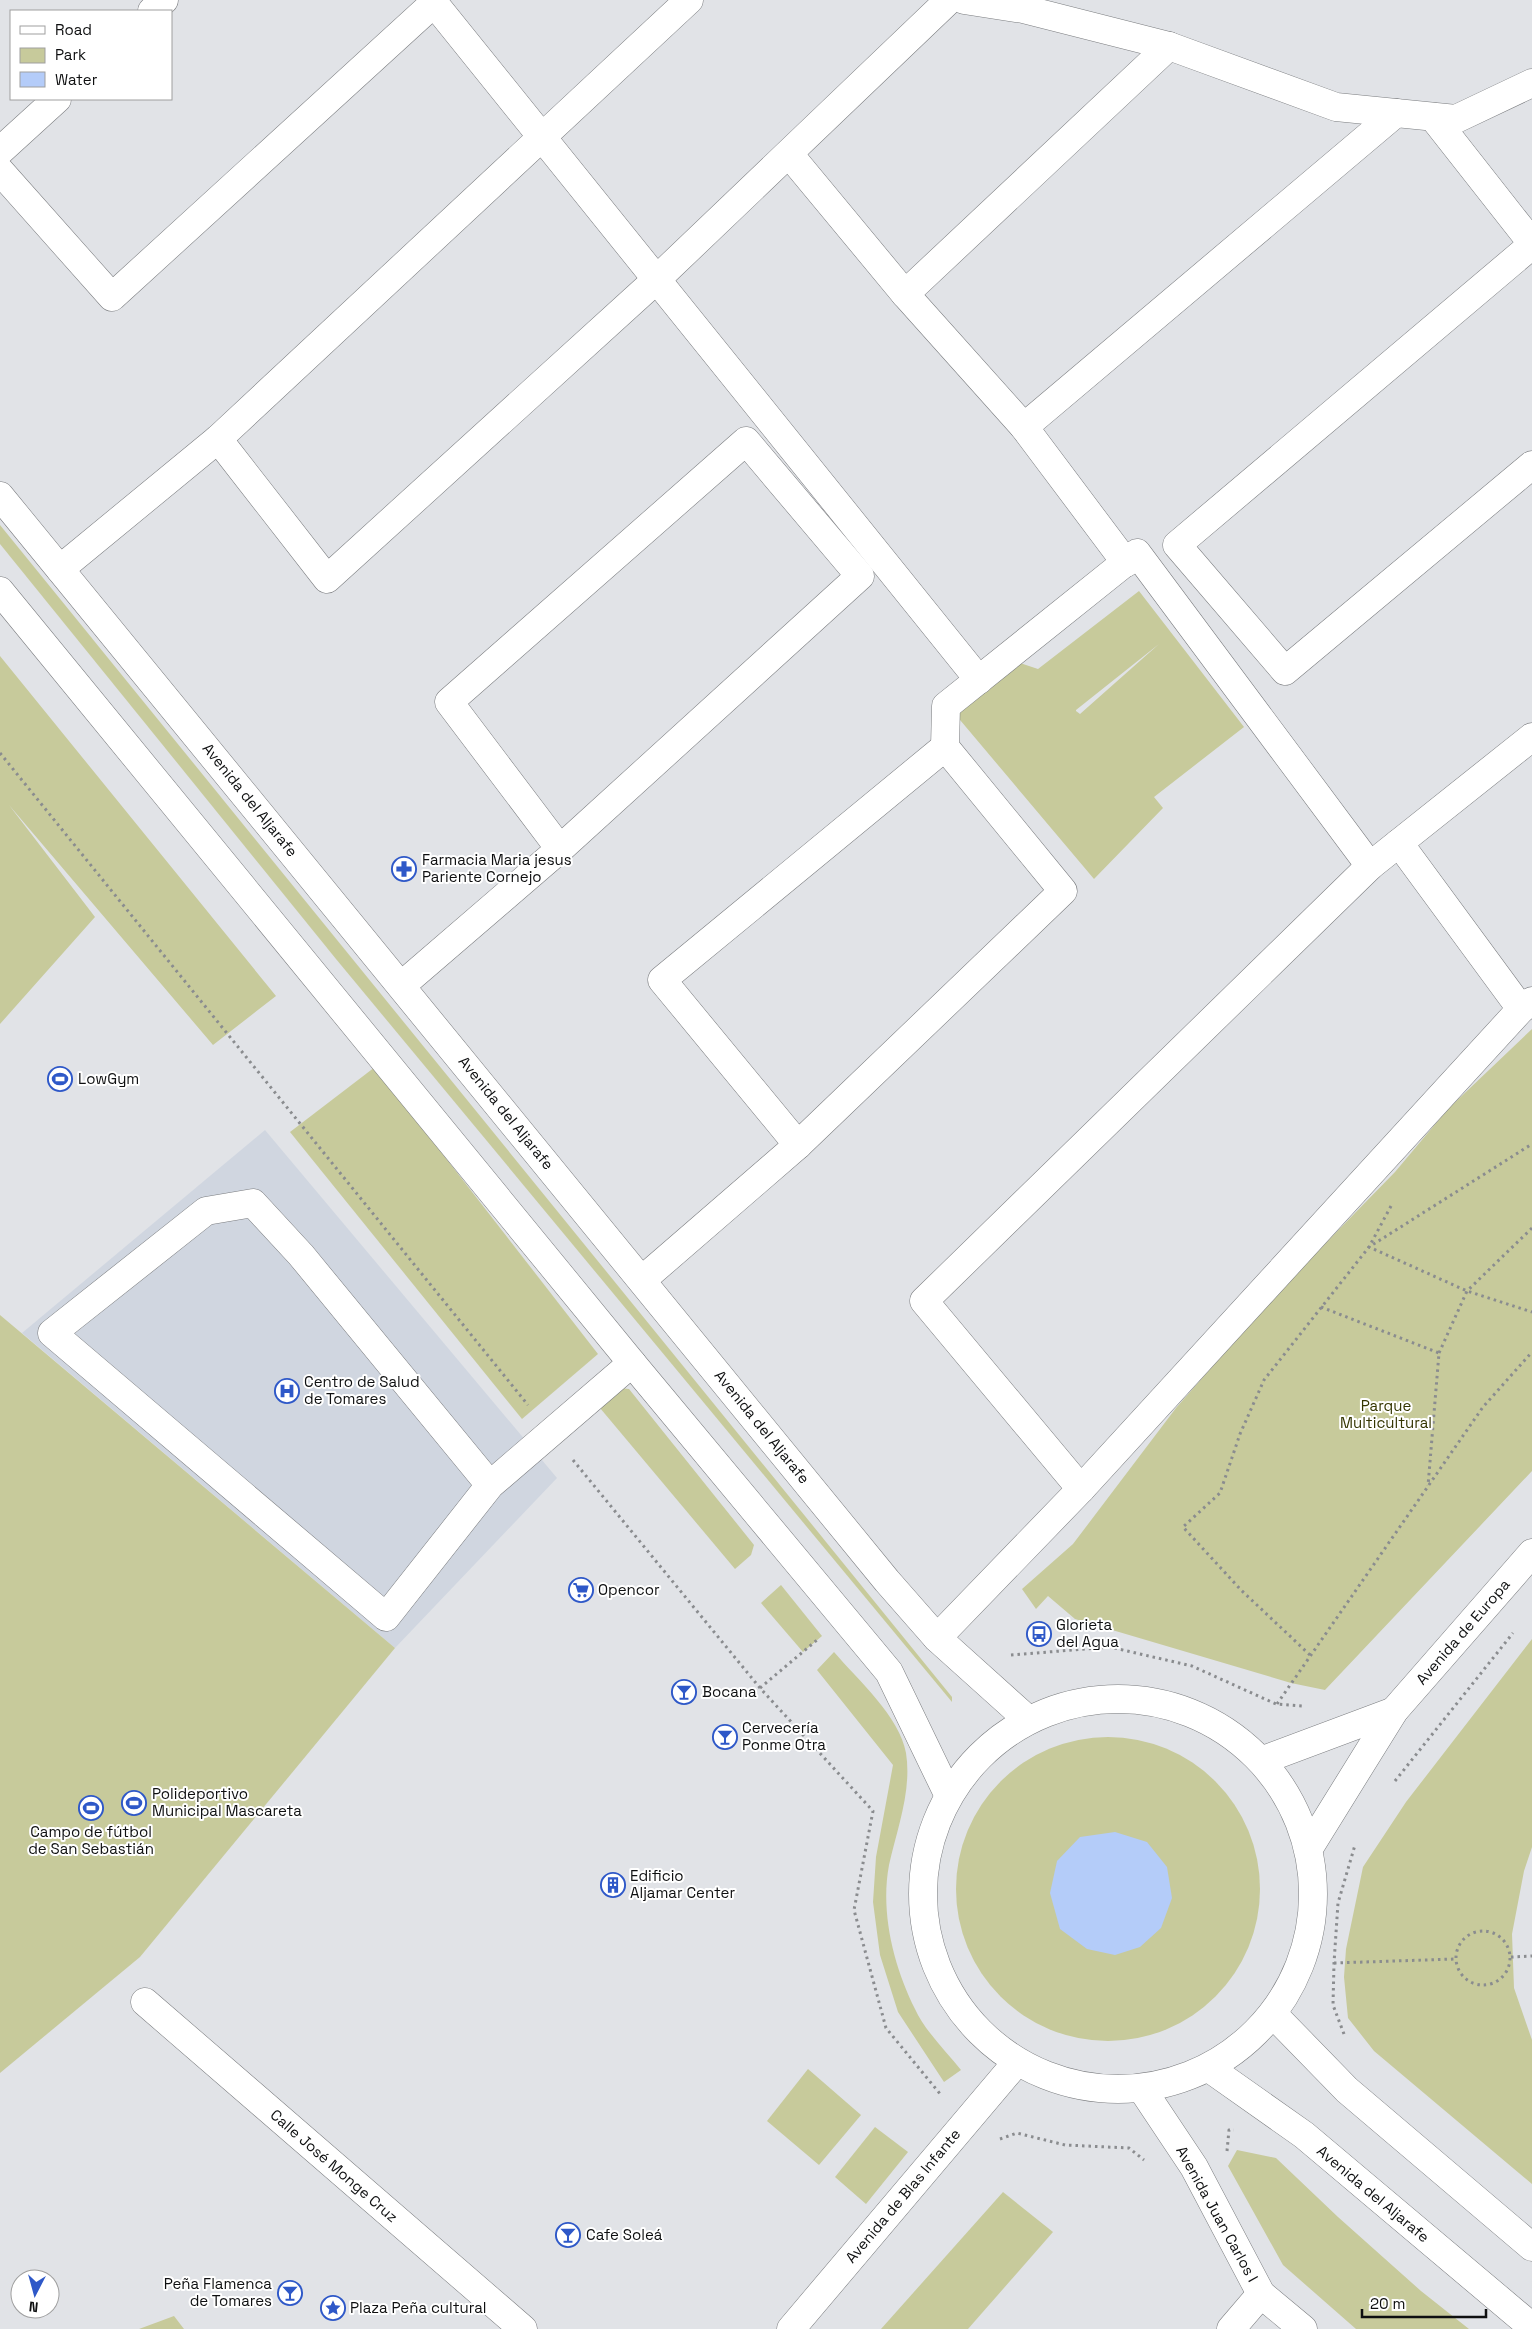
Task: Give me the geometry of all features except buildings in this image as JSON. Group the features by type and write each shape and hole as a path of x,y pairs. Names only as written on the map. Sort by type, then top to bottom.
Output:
{"street":[{"path":"153,10 164,0"},
{"path":"60,569 218,439 690,0"},
{"path":"218,439 326,579 656,280 949,0"},
{"path":"964,0 1023,9 1169,46 1336,107 1456,119 1532,82"},
{"path":"0,171 112,297 434,2 979,680"},
{"path":"905,294 1169,46"},
{"path":"0,151 56,100"},
{"path":"1024,427 1396,113"},
{"path":"1433,117 1532,244 1177,545 1285,670 1532,466"},
{"path":"789,154 905,294 1024,427 1126,563"},
{"path":"402,985 560,849 860,576 746,441 449,702 560,849"},
{"name":"Avenida del Aljarafe","path":"0,496 402,985 887,1581 937,1638 1026,1718"},
{"path":"642,1280 798,1145 1063,891 945,748 946,706 1137,553 1370,866"},
{"path":"0,591 632,1363 889,1672 947,1792"},
{"path":"1081,1489 924,1301 1370,866 1532,737"},
{"path":"798,1145 662,980 945,748"},
{"path":"937,1638 1081,1489 1526,1005 1399,843"},
{"path":"490,1485 301,1255 253,1203 206,1212 52,1333 386,1617 490,1485 632,1363"},
{"name":"Avenida de Europa","path":"1309,1848 1394,1711 1532,1553"},
{"path":"1109,1696 1193,1712 1263,1760 1292,1801 1309,1848 1314,1906 1302,1962 1274,2014 1244,2044 1208,2068 1176,2081 1142,2089 1077,2087 1016,2063 958,2012 925,1942 920,1865 947,1792 1026,1718 1109,1696"},
{"path":"1263,1760 1394,1711"},
{"name":"Calle José Monge Cruz","path":"144,2002 523,2329"},
{"path":"1274,2014 1347,2090 1532,2247"},
{"name":"Avenida de Blas Infante","path":"791,2329 1016,2063"},
{"name":"Avenida del Aljarafe","path":"1208,2068 1304,2135 1532,2328"},
{"name":"Avenida Juan Carlos I","path":"1142,2089 1194,2167 1261,2294 1303,2329"},
{"path":"1231,2329 1261,2294"}],"path":[{"path":"0,753 760,1688 873,1811 854,1910 886,2028 964,2123 984,2144 1017,2133 1065,2145 1129,2148 1165,2177 1227,2155 1229,2130 1239,2130"},
{"path":"1310,1656 1241,1590 1183,1527 1220,1493 1240,1434 1264,1380 1370,1246 1532,1144"},
{"path":"1428,1487 1439,1354 1467,1291 1532,1228"},
{"path":"1370,1246 1467,1291 1532,1312"},
{"path":"1321,1307 1439,1354"},
{"path":"1276,1704 1483,1407 1532,1352"},
{"path":"760,1688 844,1618"},
{"path":"1392,1785 1514,1632"},
{"path":"1009,1656 1110,1648 1192,1666 1276,1704 1306,1706"},
{"path":"1394,1711 1428,1739"},
{"path":"1347,2042 1333,2005 1334,1963 1338,1903 1356,1841"},
{"path":"1476,1931 1488,1931 1500,1936 1508,1946 1511,1957 1509,1969 1501,1979 1490,1985 1478,1985 1466,1980 1458,1971 1455,1959 1458,1947 1465,1937 1476,1931"},
{"path":"1511,1957 1532,1956"},
{"path":"1334,1963 1455,1959"}],"shaded area":[{"name":"Centro de Salud de Tomares","path":"265,1130 557,1478 395,1648 22,1333"}],"green space":[{"path":"0,525 952,1697 952,1702 336,959 0,544"},
{"path":"1139,591 1244,727 1154,797 1163,808 1094,879 955,714 1017,662 1038,669","holes":["1159,644 1080,714 1076,710"]},
{"path":"0,656 276,996 213,1045 9,805 95,917 0,1024"},
{"name":"Parque Multicultural","path":"1532,1029 1532,1471 1325,1690 1291,1683 1075,1619 1048,1596 1036,1609 1022,1589 1073,1544 1176,1408 1274,1296 1395,1172 1448,1109"},
{"path":"375,1067 598,1354 522,1419 290,1132"},
{"name":"Polideportivo Municipal Mascareta","path":"0,1315 395,1648 140,1957 0,2073"},
{"path":"620,1388 629,1389 754,1545 751,1555 735,1569 600,1408"},
{"path":"781,1585 822,1636 803,1652 761,1603"},
{"path":"1532,1639 1532,1847 1524,1871 1512,1934 1514,1988 1532,2040 1532,2184 1374,2051 1348,2018 1344,1977 1346,1949 1363,1867 1406,1802"},
{"path":"834,1652 887,1713 896,1726 906,1753 907,1781 905,1796 889,1865 887,1883 888,1921 895,1958 907,1993 919,2017 930,2033 961,2070 944,2082 898,2012 880,1955 873,1902 876,1857 893,1765 817,1670"},
{"path":"1108,1737 1138,1740 1166,1749 1192,1763 1215,1782 1234,1805 1248,1831 1257,1859 1260,1889 1257,1919 1248,1947 1234,1973 1215,1996 1192,2015 1166,2029 1138,2038 1108,2041 1078,2038 1050,2029 1024,2015 1001,1996 982,1973 968,1947 959,1919 956,1889 959,1859 968,1831 982,1805 1001,1782 1024,1763 1050,1749 1078,1740"},
{"path":"808,2069 861,2115 819,2165 767,2121"},
{"path":"875,2127 908,2152 866,2204 835,2177"},
{"path":"1237,2150 1276,2158 1338,2217 1421,2291 1469,2329 1356,2329 1283,2265 1228,2166"},
{"path":"1003,2192 1053,2232 968,2329 881,2329"},
{"path":"174,2316 184,2329 139,2329"}],"water":[{"path":"1115,1832 1147,1842 1167,1867 1172,1898 1161,1928 1140,1947 1115,1955 1087,1949 1060,1929 1050,1893 1057,1861 1080,1837"}],"place":[{"name":"Farmacia Maria jesus Pariente Cornejo","path":"404,869"},
{"name":"LowGym","path":"60,1079"},
{"name":"Centro de Salud de Tomares","path":"287,1391"},
{"name":"Opencor","path":"581,1590"},
{"name":"Glorieta del Agua","path":"1039,1634"},
{"name":"Bocana","path":"684,1692"},
{"name":"Cervecería Ponme Otra","path":"725,1737"},
{"name":"Polideportivo Municipal Mascareta","path":"134,1803"},
{"name":"Campo de fútbol de San Sebastián","path":"91,1808"},
{"name":"Edificio Aljamar Center","path":"613,1885"},
{"name":"Cafe Soleá","path":"568,2235"},
{"name":"Peña Flamenca de Tomares","path":"290,2293"},
{"name":"Plaza Peña cultural","path":"333,2308"}]}
